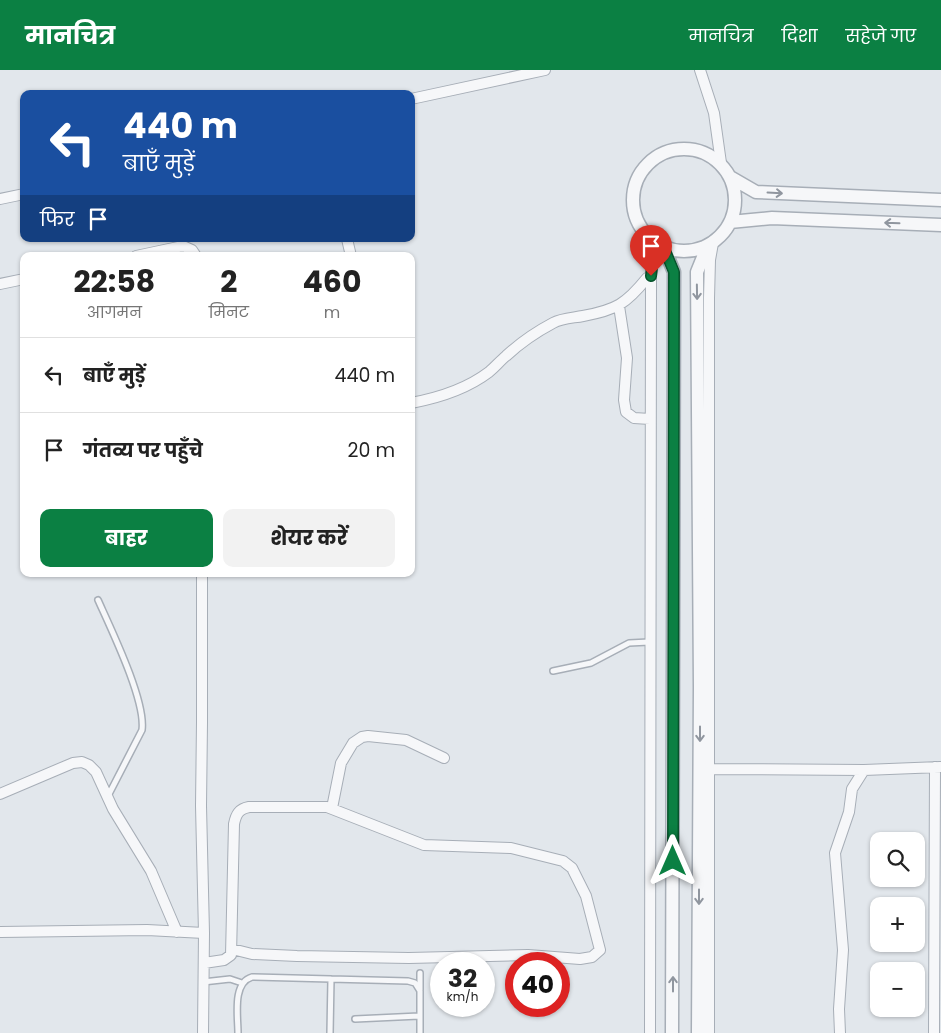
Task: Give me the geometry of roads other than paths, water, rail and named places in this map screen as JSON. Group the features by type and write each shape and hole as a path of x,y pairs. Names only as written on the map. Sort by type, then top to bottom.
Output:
{"street":[{"path":"415,99 545,70"},
{"path":"700,70 714,113 721,163"},
{"path":"684,148 709,154 721,163 734,187 734,210 730,222 722,235 701,249 677,251 660,246 651,240 641,228 634,213 632,194 641,172 647,164 659,154 684,148"},
{"path":"730,177 756,192 941,200"},
{"path":"0,198 20,195"},
{"path":"730,222 772,218 941,224"},
{"path":"709,1033 697,272 710,244"},
{"path":"155,252 183,246 193,252"},
{"path":"650,1033 649,642 651,276 653,258 660,246"},
{"path":"660,246 674,272 672,1033"},
{"path":"415,402 448,393 469,384 490,371 506,355 530,337 558,321 604,312 620,306 646,278 651,276"},
{"path":"0,284 20,280"},
{"path":"620,306 627,358 624,400 626,412 634,418 650,419"},
{"path":"202,577 201,806 204,933 203,1033"},
{"path":"332,808 341,763 353,743 362,737 406,740 444,758"},
{"path":"0,794 74,763 82,762 90,765 96,772 113,809 151,871 177,932"},
{"path":"705,769 864,770 938,767 934,1033"},
{"path":"698,1033 705,769"},
{"path":"840,1033 839,1009 843,950 835,853 849,812 852,789 864,770"},
{"path":"204,963 228,958 232,949 234,824 238,812 249,807 332,808 424,845 434,847 511,848 564,861 572,868 584,890 600,950 592,957 580,959 528,955 409,958 297,956 252,954 232,949"},
{"path":"0,932 147,930 204,933"}],"lane":[{"path":"98,600 132,682 143,721 142,730 108,796"},
{"path":"553,671 591,663 629,643 649,642"},
{"path":"420,973 420,1033"},
{"path":"238,1033 238,994 242,983 247,978 408,981 415,984 420,991"},
{"path":"204,982 230,979 242,983"},
{"path":"330,1033 331,979"},
{"path":"355,1019 419,1016"}]}
